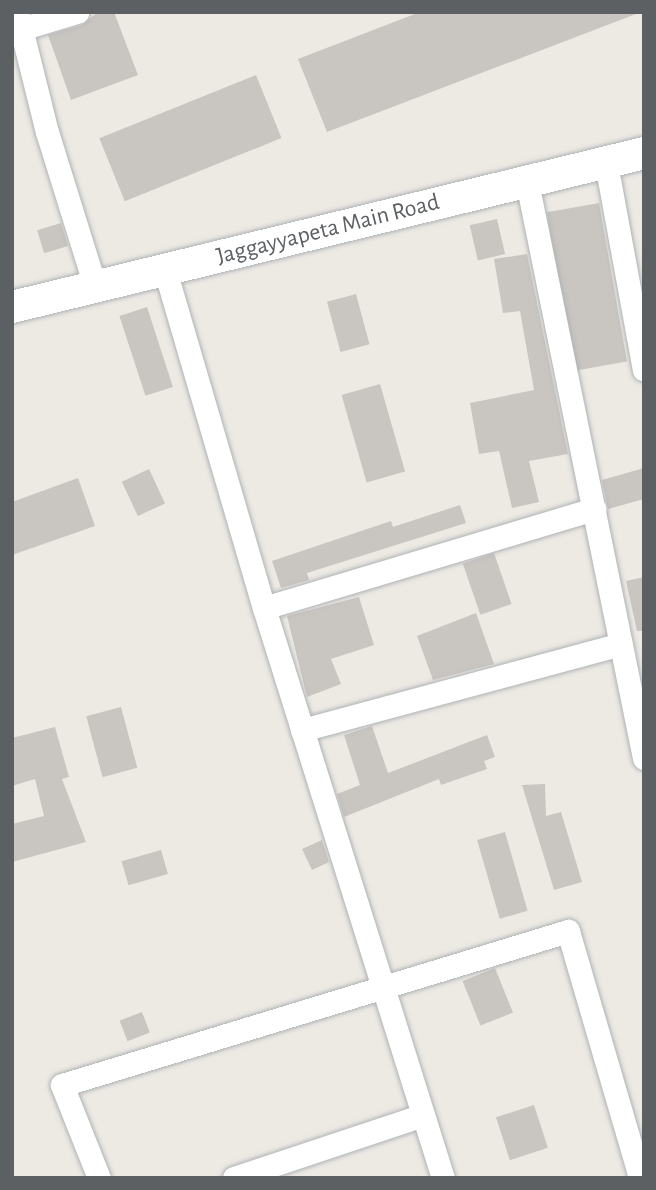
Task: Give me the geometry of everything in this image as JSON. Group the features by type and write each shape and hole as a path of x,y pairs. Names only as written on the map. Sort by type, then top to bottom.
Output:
{"main road":[{"name":"Jaggayyapeta Main Road","path":"12,307 644,153"}],"street":[{"path":"77,12 19,21 47,132 96,288"},
{"path":"606,163 644,370"},
{"path":"527,182 644,758"},
{"path":"165,270 264,608 443,1178"},
{"path":"264,608 594,509"},
{"path":"302,730 621,644"},
{"path":"99,1178 62,1085 568,931 640,1178"},
{"path":"234,1178 423,1115"}],"building":[{"path":"98,12 114,12 138,75 71,100 48,35 82,25"},
{"path":"420,12 636,14 327,132 298,59"},
{"path":"256,75 281,138 125,201 99,138"},
{"path":"599,203 627,362 575,371 547,212"},
{"path":"497,219 505,254 478,260 470,225"},
{"path":"61,223 68,246 44,253 37,230"},
{"path":"527,254 568,454 529,461 539,502 512,508 499,451 479,454 470,403 534,390 520,311 503,313 494,259"},
{"path":"356,294 369,344 340,352 327,302"},
{"path":"147,307 173,387 145,396 119,316"},
{"path":"380,384 405,471 367,483 342,395"},
{"path":"644,468 644,499 608,509 602,480"},
{"path":"149,469 165,503 138,516 122,482"},
{"path":"78,478 95,526 12,555 12,502"},
{"path":"460,505 466,523 307,573 309,580 281,588 272,561 391,521 393,527"},
{"path":"494,553 512,604 480,615 463,564"},
{"path":"644,577 644,631 637,631 626,581"},
{"path":"359,597 374,645 331,659 341,684 307,697 287,616"},
{"path":"476,613 494,664 433,680 417,636"},
{"path":"121,707 137,768 103,777 86,716"},
{"path":"372,726 388,773 487,735 495,757 484,761 487,769 441,785 439,779 344,817 337,794 360,785 344,735"},
{"path":"55,727 69,777 62,779 86,842 12,862 12,824 44,816 35,779 12,786 12,738"},
{"path":"545,784 546,816 561,812 582,882 554,890 522,785"},
{"path":"505,832 528,911 500,919 477,840"},
{"path":"322,840 329,862 312,870 302,849"},
{"path":"161,850 168,874 128,885 122,861"},
{"path":"495,968 513,1013 481,1026 463,981"},
{"path":"142,1012 150,1033 127,1041 120,1021"},
{"path":"534,1105 548,1148 510,1160 496,1117"}]}
